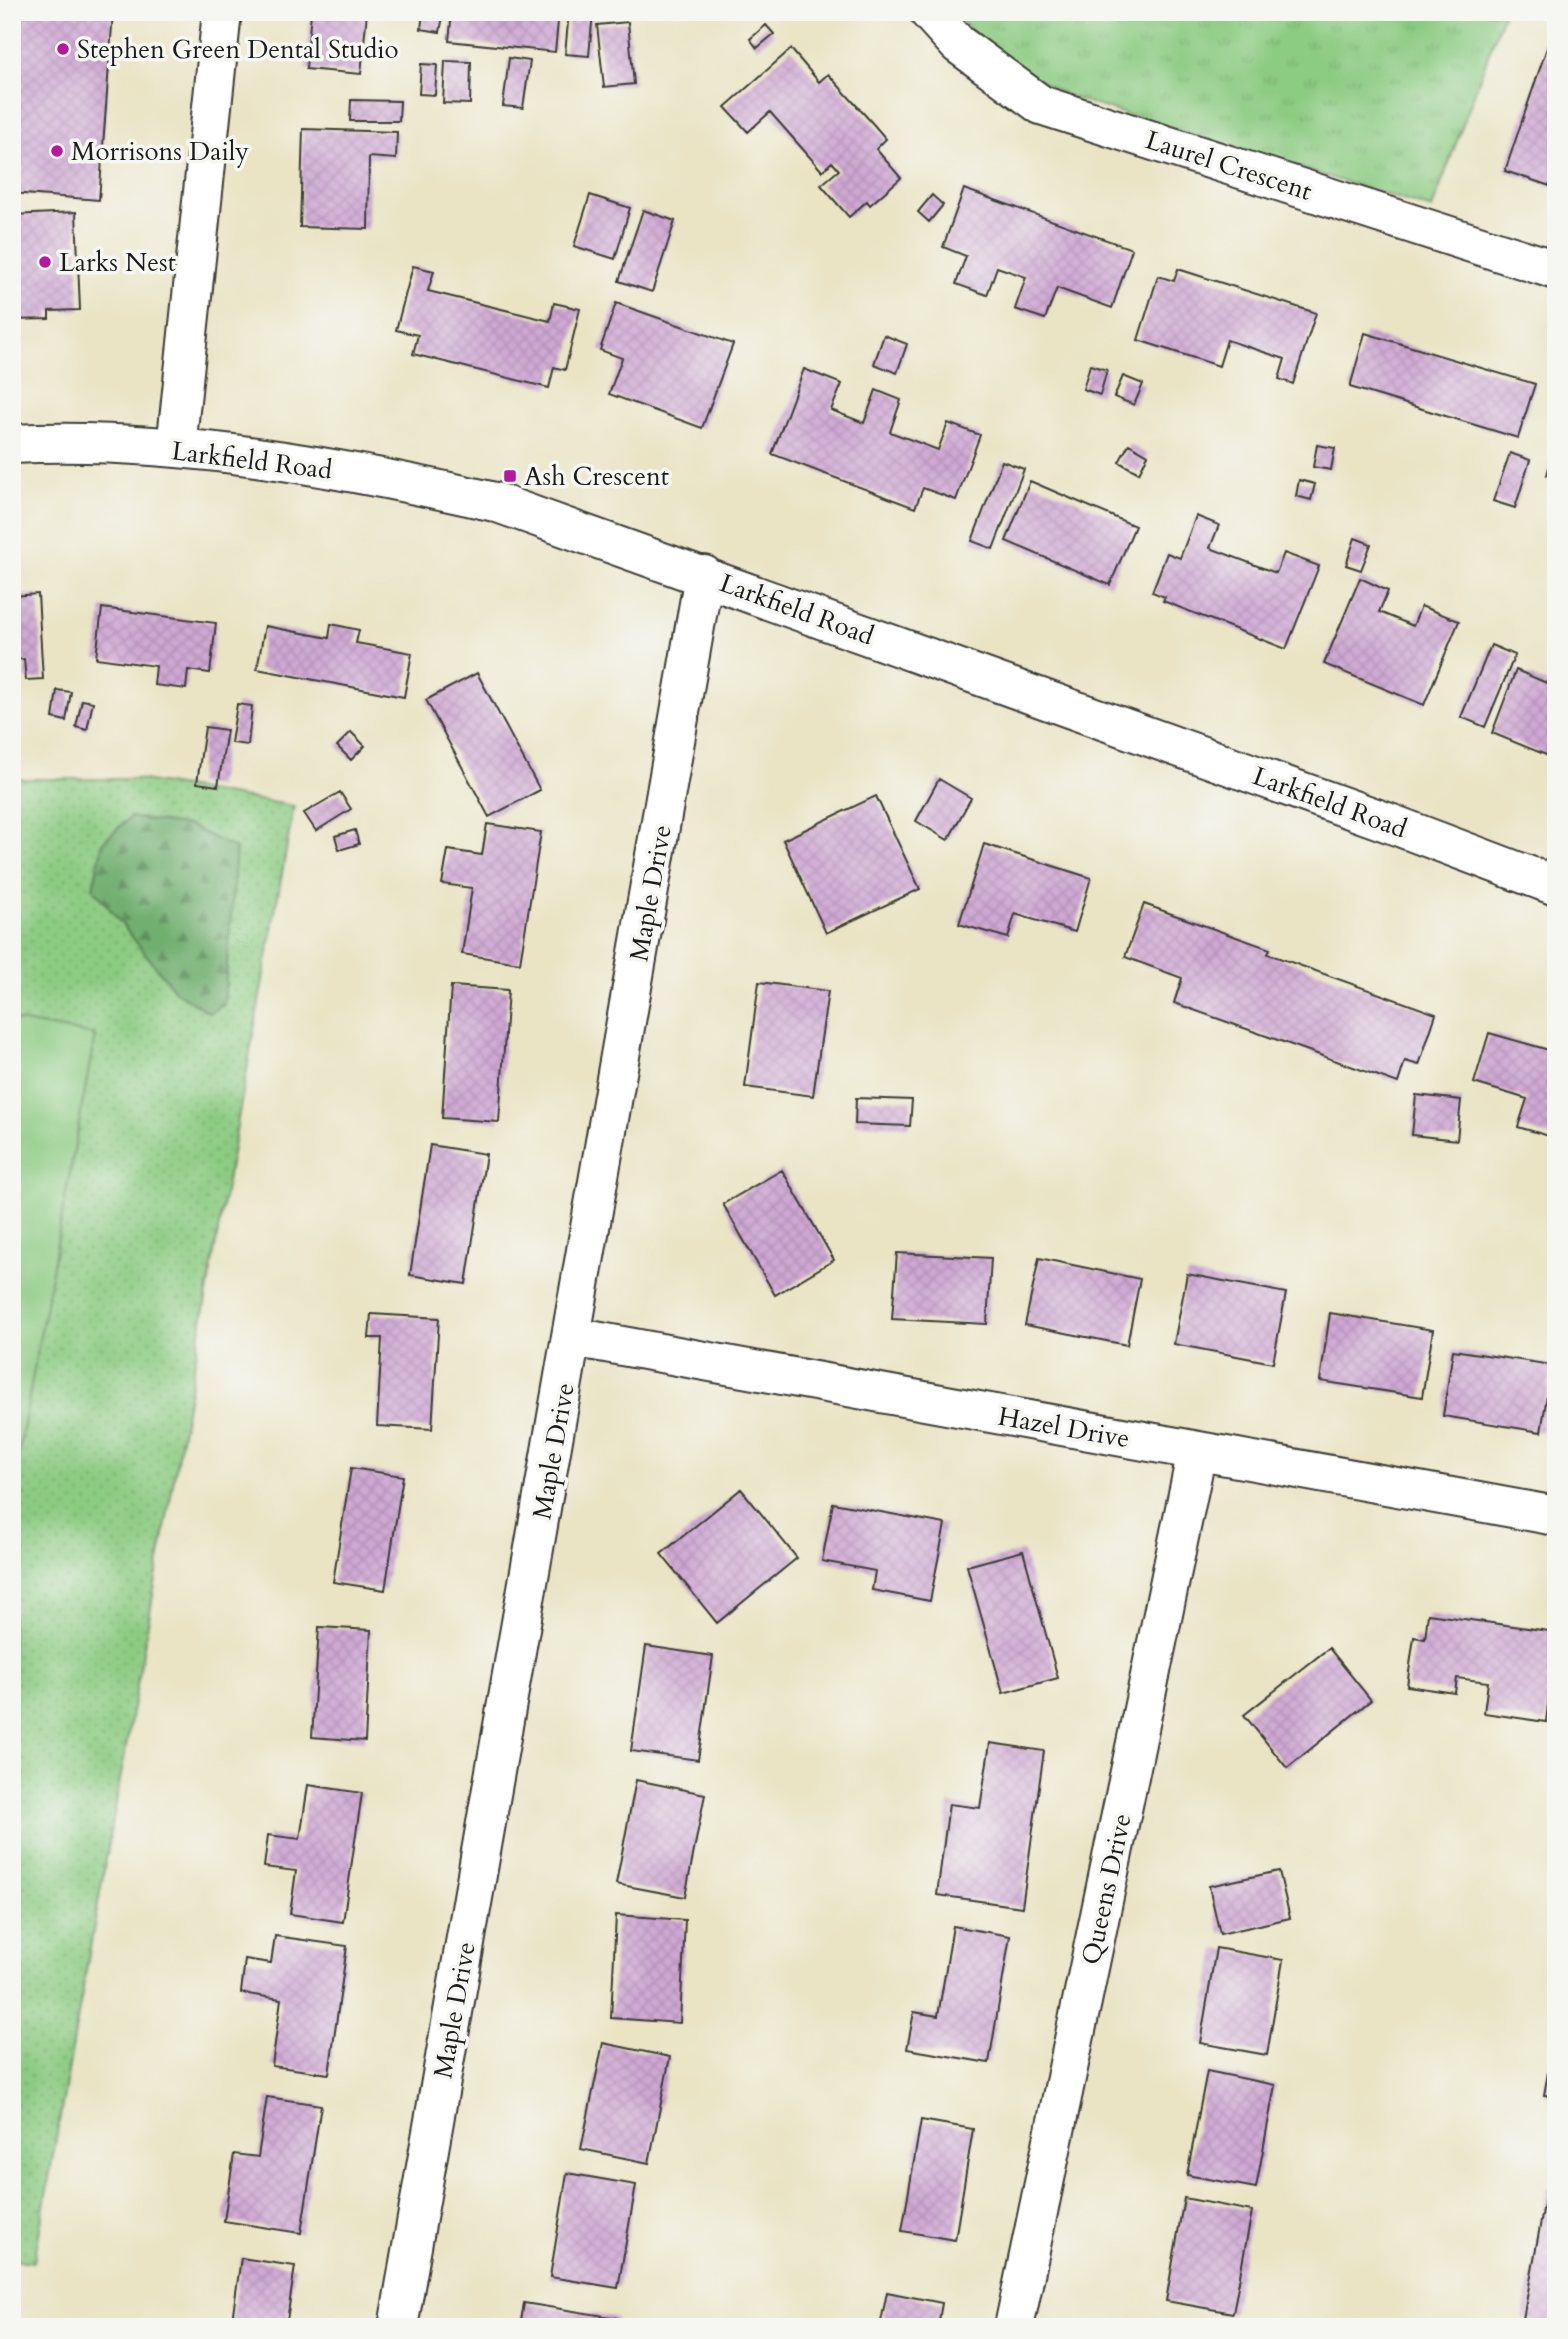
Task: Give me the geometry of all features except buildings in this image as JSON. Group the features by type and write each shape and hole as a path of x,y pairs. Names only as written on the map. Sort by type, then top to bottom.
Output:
{"street":[{"path":"176,448 222,12"},
{"name":"Laurel Crescent","path":"929,12 958,44 1041,105 1556,270"},
{"name":"Larkfield Road","path":"12,444 59,442 176,448 388,478 495,502 1392,824 1556,886"},
{"name":"Maple Drive","path":"398,2327 573,1338 704,575"},
{"name":"Hazel Drive","path":"573,1338 1556,1517"},
{"name":"Queens Drive","path":"1014,2327 1198,1451"}],"green space":[{"path":"954,12 1504,12 1432,209 1070,97 1038,80 993,50"},
{"path":"12,779 137,779 294,806 34,2262 12,2260 12,1489 95,1035 12,1020"},
{"path":"130,817 190,826 236,849 224,1005 210,1013 176,992 93,888 103,842"},
{"path":"12,1020 95,1035 12,1489"}],"place":[{"name":"Stephen Green Dental Studio","path":"63,49"},
{"name":"Morrisons Daily","path":"57,151"},
{"name":"Larks Nest","path":"45,262"},
{"name":"Ash Crescent","path":"510,476"}]}
